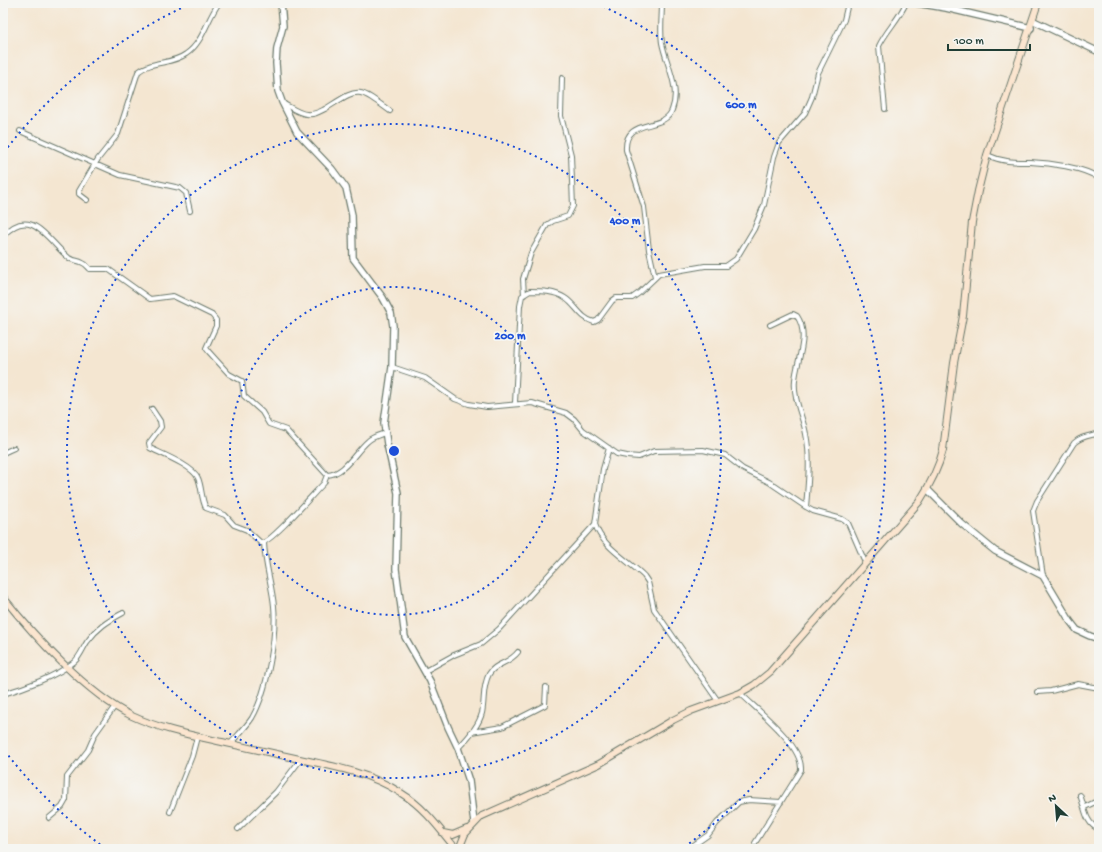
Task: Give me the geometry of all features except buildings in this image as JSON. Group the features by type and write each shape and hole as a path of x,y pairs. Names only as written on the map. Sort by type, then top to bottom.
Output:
{"main road":[{"path":"3,597 35,636 66,666 115,706 149,723 197,737 301,759 356,773 389,786 421,807 457,849 469,828 488,813 599,764 673,720 740,693 754,685 770,672 918,502 927,489 940,464 954,363 963,316 972,222 987,156 1034,21 1038,3"},
{"path":"443,833 453,835 469,828"}],"street":[{"path":"87,200 79,194 78,191 94,165 118,134 138,72 154,63 170,62 187,54 199,39 212,12 219,3"},
{"path":"281,3 283,26 277,48 276,63 278,91 297,132 332,169 346,188 352,215 353,258 383,298 391,313 394,326 392,367 385,408 385,433 398,493 396,569 405,637 425,672 458,748 469,781 474,823"},
{"path":"655,277 649,250 644,207 625,143 628,136 633,131 670,115 673,109 674,91 662,44 662,3"},
{"path":"524,295 530,291 554,293 565,298 588,320 594,322 598,320 616,298 632,298 640,293 655,277 664,273 705,266 726,266 736,259 754,229 764,205 774,157 779,142 805,113 812,97 818,73 844,20 848,3"},
{"path":"886,109 879,46 901,15 906,3"},
{"path":"916,3 946,8 1031,28"},
{"path":"1034,21 1099,52"},
{"path":"515,404 520,306 524,295 523,279 532,253 548,225 553,221 568,216 573,206 571,155 560,106 562,78"},
{"path":"282,102 305,114 313,114 339,99 357,92 366,95 390,111"},
{"path":"20,131 94,165 120,175 180,188 186,193 190,211"},
{"path":"987,156 1000,161 1035,162 1078,168 1090,172 1099,178"},
{"path":"3,236 12,228 21,223 29,224 40,230 72,260 84,263 92,269 108,269 150,298 173,296 212,315 216,320 216,326 206,348 208,352 229,374 242,381 244,396 262,412 269,424 286,430 327,475"},
{"path":"770,325 793,314 797,316 803,326 801,354 794,381 797,402 806,434 810,468 806,507"},
{"path":"392,367 425,378 456,399 469,404 486,407 532,403 566,413 574,419 583,430 617,454 639,457 654,451 702,450 717,452 731,458 743,469 769,482 806,507 842,519 848,523 866,562"},
{"path":"152,409 160,421 161,427 149,443 150,448 183,464 197,476 206,508 225,515 234,525 247,530 258,541 264,543"},
{"path":"327,475 332,475 346,464 368,441 385,433"},
{"path":"1099,436 1096,434 1079,438 1074,443 1037,501 1034,511 1043,576 1070,621 1078,630 1099,639"},
{"path":"3,453 14,448"},
{"path":"425,672 454,655 481,644 499,629 595,524 603,469 609,448"},
{"path":"230,744 251,720 262,697 273,641 274,607 265,562 264,543 324,483 327,475"},
{"path":"927,489 962,524 995,551 1043,576"},
{"path":"595,524 606,542 644,576 648,582 654,609 718,701"},
{"path":"3,694 18,690 46,678 66,666 78,657 93,634 103,624 123,613"},
{"path":"458,748 480,718 483,692 490,672 496,666 508,663 518,652"},
{"path":"1037,692 1051,691 1078,684 1099,688"},
{"path":"471,732 502,727 538,709 545,704 546,687"},
{"path":"740,693 790,743 801,763 800,770 755,843"},
{"path":"49,818 62,807 66,800 67,777 88,750 96,734 115,706"},
{"path":"170,812 192,756 197,737"},
{"path":"238,829 276,792 301,759"},
{"path":"1080,795 1085,807 1088,821 1092,826 1099,829"},
{"path":"688,849 708,835 717,823 739,802 749,800 781,802"},
{"path":"1085,807 1099,800"}]}
